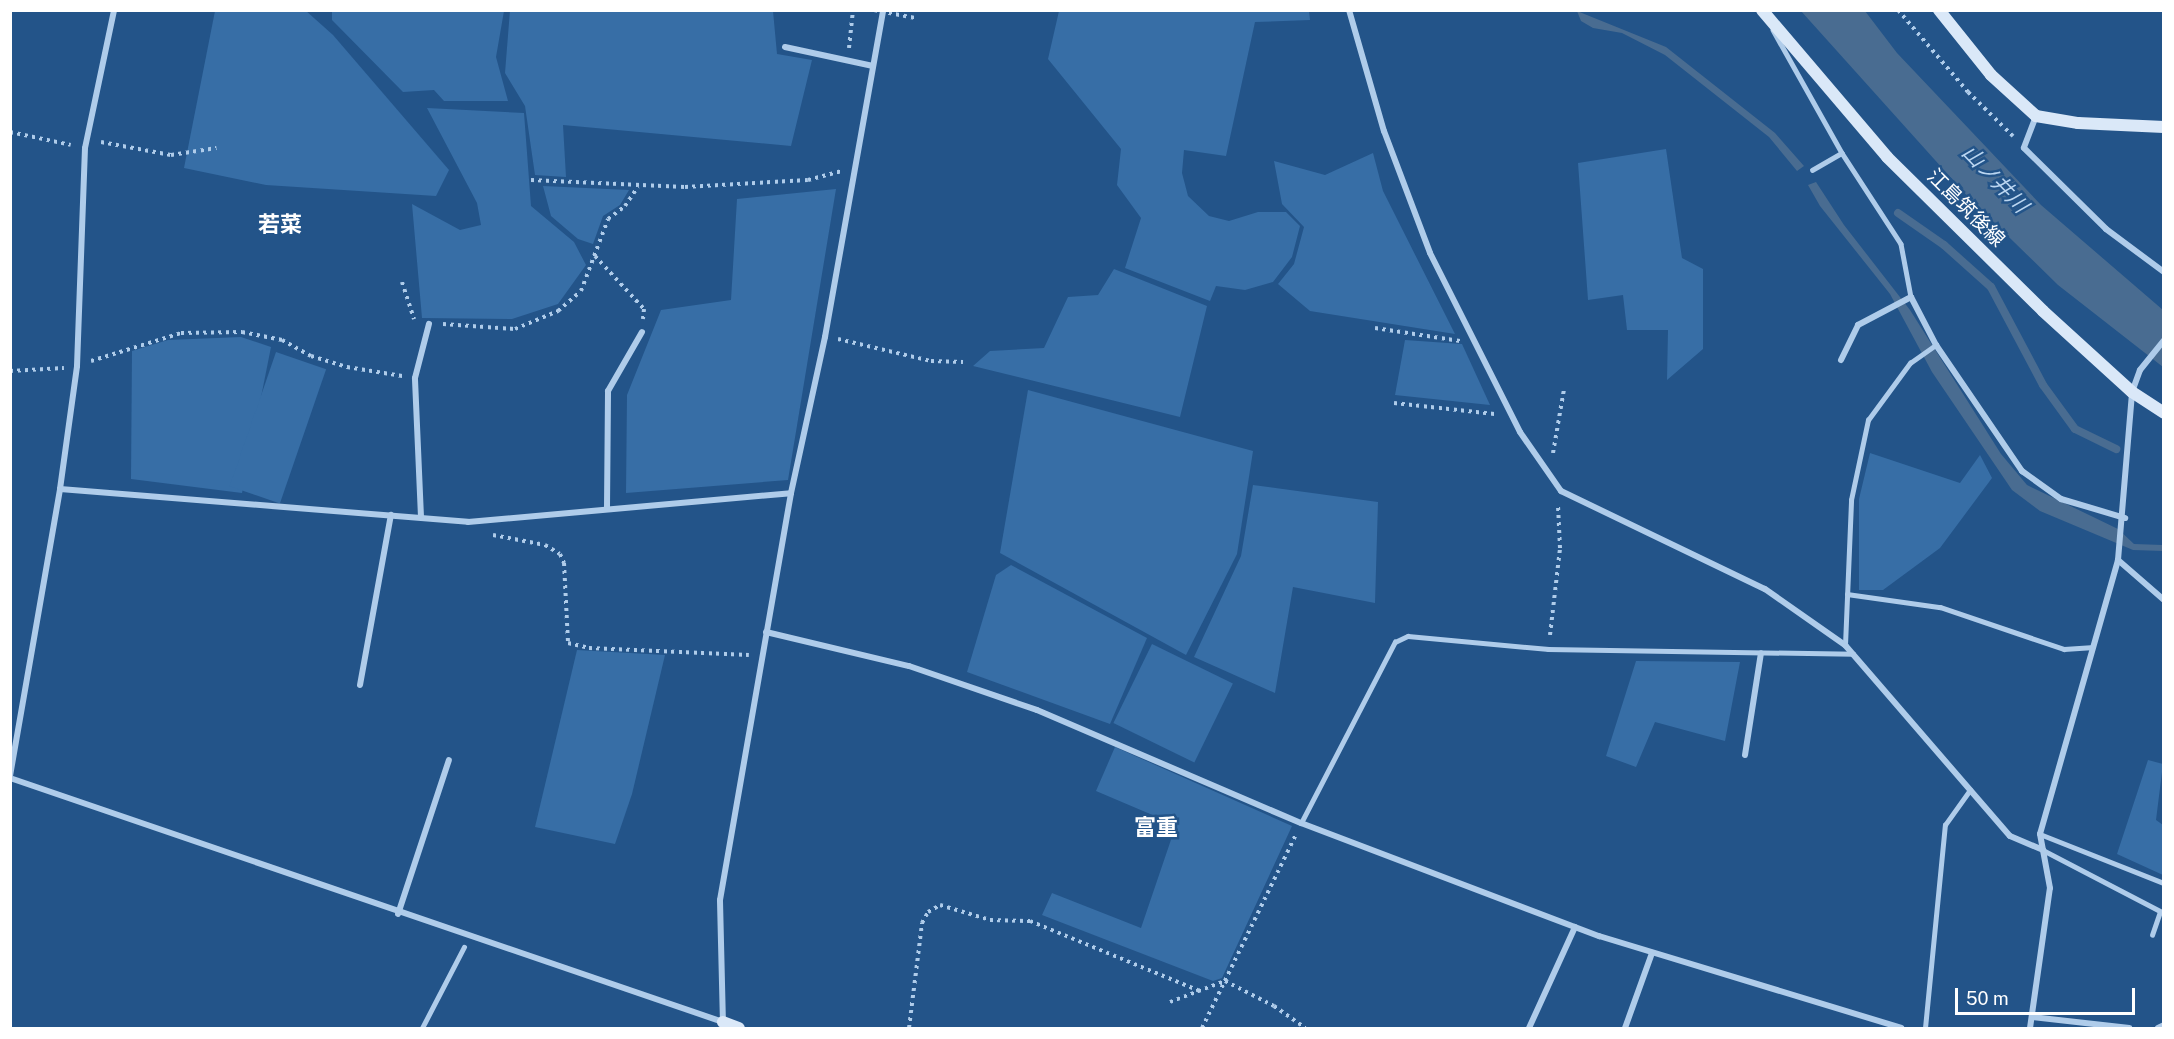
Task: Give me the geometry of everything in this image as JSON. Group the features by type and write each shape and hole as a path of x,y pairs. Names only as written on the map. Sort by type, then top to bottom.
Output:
{"main road":[{"name":"江島筑後線","path":"1762,10 1887,157 2043,311 2132,392 2163,413"},
{"path":"1939,10 1991,75 2036,116 2078,123 2163,127"},
{"path":"724,1025 739,1029"}],"street":[{"path":"114,10 86,148 77,366 60,489 10,777 398,914 724,1025 720,900 791,493 825,337 883,10"},
{"path":"1349,10 1384,131 1430,253 1512,416 1545,471 1561,491 1765,589 1845,645 2010,836 2043,850"},
{"path":"785,47 873,66"},
{"path":"2036,116 2024,148 2106,229 2163,272"},
{"path":"1841,360 1858,326 1911,297 1936,345 2022,471 2061,499 2125,518"},
{"path":"422,517 415,378 429,324"},
{"path":"607,508 609,391 642,332"},
{"path":"2030,1029 2050,888 2040,834 2070,738 2090,647 2118,560 2125,518 2132,392 2140,370 2163,340"},
{"path":"60,489 468,522 791,493"},
{"path":"360,685 391,515"},
{"path":"2118,560 2163,600"},
{"path":"766,632 909,666 1037,710 1301,823 1575,927 1900,1029"},
{"path":"1745,755 1761,653"},
{"path":"398,914 448,760"},
{"path":"1528,1029 1575,927"},
{"path":"1625,1029 1652,953"},
{"path":"2032,1017 2128,1029"},
{"path":"2158,1029 2163,1026"}],"lane":[{"path":"1762,10 1842,153 1901,244 1911,297"},
{"path":"1812,170 1842,153"},
{"path":"1845,645 1851,501 1868,420 1910,363 1936,345"},
{"path":"1847,594 1940,607 2064,649 2090,647"},
{"path":"1301,823 1395,642 1408,636 1548,649 1854,654"},
{"path":"1925,1029 1945,825 1970,790"},
{"path":"2040,834 2163,883"},
{"path":"2043,850 2162,912 2152,935"},
{"path":"422,1029 464,947"}],"path":[{"path":"848,61 853,10"},
{"path":"874,10 915,18"},
{"path":"1899,10 1968,92 2024,148"},
{"path":"10,132 86,148"},
{"path":"87,139 171,155 216,148"},
{"path":"531,180 638,187 808,180 855,167"},
{"path":"402,282 416,323 515,329 534,325 558,311 581,291 608,219 626,206 638,187"},
{"path":"595,256 644,309 642,332"},
{"path":"1375,328 1474,341"},
{"path":"10,371 77,366 182,333 242,332 282,340 311,356 347,368 415,378"},
{"path":"825,337 863,342 884,352 931,361 963,362"},
{"path":"1545,471 1555,448 1564,389"},
{"path":"1394,403 1512,416"},
{"path":"1548,649 1560,548 1554,481"},
{"path":"468,522 500,538 545,544 560,554 564,563 568,643 589,648 762,656"},
{"path":"1202,1029 1301,823"},
{"path":"909,1029 922,923 928,912 940,905 990,920 1030,921 1200,991"},
{"path":"1170,1002 1225,981 1274,1006 1305,1029"}],"shaded area":[{"path":"305,10 333,35 449,170 436,196 266,185 184,168 215,11"},
{"path":"510,10 773,11 777,54 812,60 791,146 563,125 566,177 535,175 525,106 505,73"},
{"path":"332,11 504,11 496,57 508,101 444,101 434,90 403,92 332,20"},
{"path":"1059,11 1309,11 1310,20 1255,22 1226,156 1184,150 1182,173 1188,196 1209,216 1229,221 1258,212 1286,212 1300,226 1292,257 1273,282 1245,290 1216,286 1210,301 1125,268 1141,218 1117,185 1121,149 1048,59"},
{"path":"427,108 524,113 531,206 574,242 586,265 558,304 512,319 422,318 412,204 460,230 481,225 477,203"},
{"path":"1666,149 1682,258 1703,269 1703,349 1667,380 1668,330 1627,330 1623,295 1588,300 1578,163"},
{"path":"1373,153 1383,191 1455,334 1310,311 1278,284 1294,264 1304,227 1282,204 1274,161 1325,175"},
{"path":"543,186 629,190 620,205 603,216 593,244 578,239 551,216"},
{"path":"836,189 788,480 626,493 627,395 661,310 731,300 737,199"},
{"path":"1114,269 1207,306 1180,417 973,366 990,351 1044,348 1068,297 1098,295"},
{"path":"241,337 271,347 242,493 131,479 132,351 168,340"},
{"path":"1405,340 1462,344 1490,405 1395,395"},
{"path":"276,352 326,369 280,504 230,486"},
{"path":"1028,390 1253,451 1237,554 1186,655 1000,553"},
{"path":"1870,453 1960,483 1980,455 1992,478 1940,548 1883,590 1859,590 1859,499"},
{"path":"1253,485 1378,502 1375,603 1293,587 1275,693 1194,657 1241,556"},
{"path":"1011,565 1147,638 1110,724 967,672 996,575"},
{"path":"1152,644 1233,683 1194,763 1113,723"},
{"path":"577,650 665,655 632,794 615,844 535,827"},
{"path":"1636,661 1740,662 1725,741 1655,722 1636,767 1606,756"},
{"path":"1115,747 1292,826 1222,978 1213,981 1042,915 1052,893 1141,928 1176,825 1096,791"},
{"path":"2148,760 2163,764 2156,820 2163,825 2163,875 2117,854"}],"water":[{"path":"1577,11 1666,47 1775,133 1804,166 1797,171 1769,137 1665,55 1622,33 1593,28 1581,21"},
{"name":"山ノ井川","path":"1801,11 1865,11 1897,53 2041,205 2163,310 2163,367 2058,285 1970,199"},
{"path":"1816,182 1844,225 1910,310 2001,454 2027,485 2118,529 2134,544 2163,545 2163,551 2133,550 2040,511 2012,490 1932,372 1890,294 1820,206 1808,185"}],"waterway":[{"path":"1898,213 1944,245 1991,287 2043,385 2075,429 2116,449"}],"district":[{"name":"若菜","path":"280,225"},
{"name":"富重","path":"1156,828"}]}
